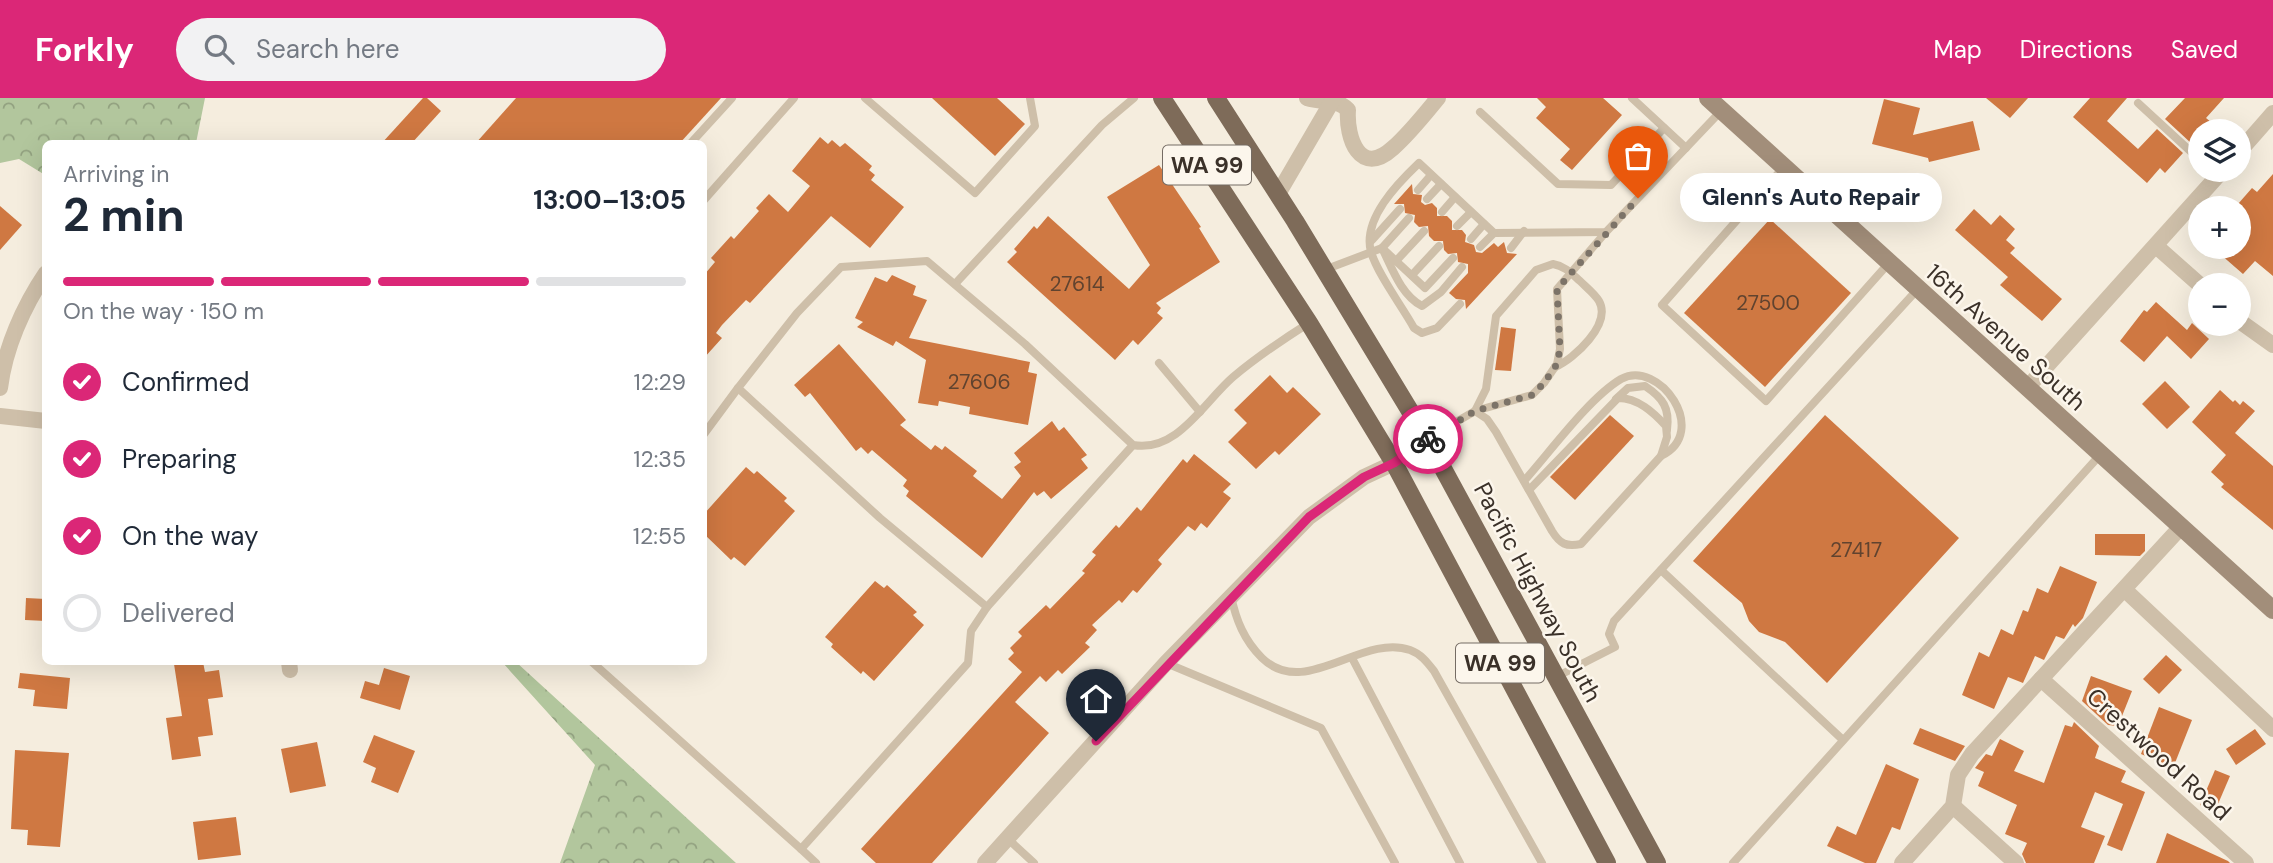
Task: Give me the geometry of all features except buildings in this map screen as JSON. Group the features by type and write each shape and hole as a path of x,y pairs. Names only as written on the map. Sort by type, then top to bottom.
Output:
{"main road":[{"name":"WA 99","path":"1162,98 1309,323 1394,463 1607,863"},
{"name":"Pacific Highway South","path":"1216,98 1278,194 1427,439 1657,863"},
{"name":"16th Avenue South","path":"1708,98 1888,264 2273,610"}],"street":[{"path":"1307,98 1339,101 1348,110 1347,127 1352,145 1357,154 1368,158 1391,150 1438,98"},
{"path":"1278,194 1332,100"},
{"path":"2251,138 2273,113"},
{"path":"2026,388 2156,246 2209,182"},
{"path":"2156,246 2188,274"},
{"path":"0,388 2,372 23,313 42,280"},
{"path":"2251,329 2273,345"},
{"path":"0,416 42,421"},
{"path":"985,863 1166,663 1309,517 1364,477 1394,463 1427,439"},
{"path":"1902,863 1952,806 1958,775 1972,754 2180,528"},
{"path":"2124,590 2273,729"},
{"name":"Crestwood Road","path":"2041,679 2246,863"},
{"path":"1952,806 2016,863"}],"lane":[{"path":"694,140 732,98"},
{"path":"707,197 794,98"},
{"path":"865,98 975,193 1035,126 1030,98"},
{"path":"955,285 1102,125 1134,98"},
{"path":"1632,98 1686,148"},
{"path":"2138,103 2188,149"},
{"path":"1427,439 1475,411 1532,395 1555,367 1560,349 1557,289 1606,232 1721,111"},
{"path":"1479,112 1558,184 1611,185 1664,128"},
{"path":"1460,304 1437,328 1422,333 1414,328 1371,250 1372,224 1405,176 1419,163 1494,233"},
{"path":"1783,168 1662,305 1766,401 1888,264"},
{"path":"1418,190 1431,175"},
{"path":"1427,199 1441,184"},
{"path":"1442,212 1455,197"},
{"path":"1372,240 1400,209"},
{"path":"1457,226 1471,212"},
{"path":"1324,270 1382,247 1409,218"},
{"path":"1471,239 1485,224"},
{"path":"1396,261 1424,231"},
{"path":"1511,248 1524,232"},
{"path":"1480,247 1494,233 1606,232"},
{"path":"1412,275 1439,246"},
{"path":"1382,247 1425,288 1452,258"},
{"path":"1382,247 1407,295 1422,306 1441,292 1462,267"},
{"path":"707,429 797,313 841,267 927,261 1025,344 1133,445 1155,446 1200,412 1231,379 1266,351 1309,323"},
{"path":"1475,411 1486,389 1496,316 1501,307 1545,265 1560,265 1571,272 1599,300 1602,312 1597,327 1588,339 1567,362 1555,367"},
{"path":"1556,677 1615,647 1609,634 1614,621 1917,290"},
{"path":"1159,363 1200,412"},
{"path":"1475,411 1487,419 1496,432 1529,490 1559,542 1569,546 1581,544 1661,456 1673,450 1679,440 1682,419 1680,409 1656,382 1646,376 1632,375 1603,393 1524,481"},
{"path":"1529,490 1613,401 1629,388 1645,386 1664,400 1669,419 1661,456"},
{"path":"738,388 880,518 987,607"},
{"path":"1613,401 1627,398 1643,406 1665,426 1667,433"},
{"path":"801,849 968,663 971,631 987,607 1133,445"},
{"path":"1733,863 2100,455"},
{"path":"1661,570 1843,740"},
{"path":"1231,596 1245,638 1266,662 1276,668 1302,672 1391,648 1408,649 1425,660 1434,671 1542,863"},
{"path":"1352,658 1460,863"},
{"path":"1166,663 1321,728 1395,863"},
{"path":"595,665 816,863"},
{"path":"1007,838 1034,863"}],"green space":[{"path":"0,98 205,98 197,140 42,140 42,173 19,159 0,163"},
{"path":"505,665 519,665 736,863 560,863 595,765"}],"way so far":[{"path":"1428,439 1475,411 1519,401 1532,395 1544,383 1557,364 1560,349 1557,289 1638,198"}],"place":[{"name":"Glenn's Auto Repair","path":"1638,198"}],"route":[{"path":"1096,741 1166,663 1309,517 1364,477 1394,463 1428,439"}]}
